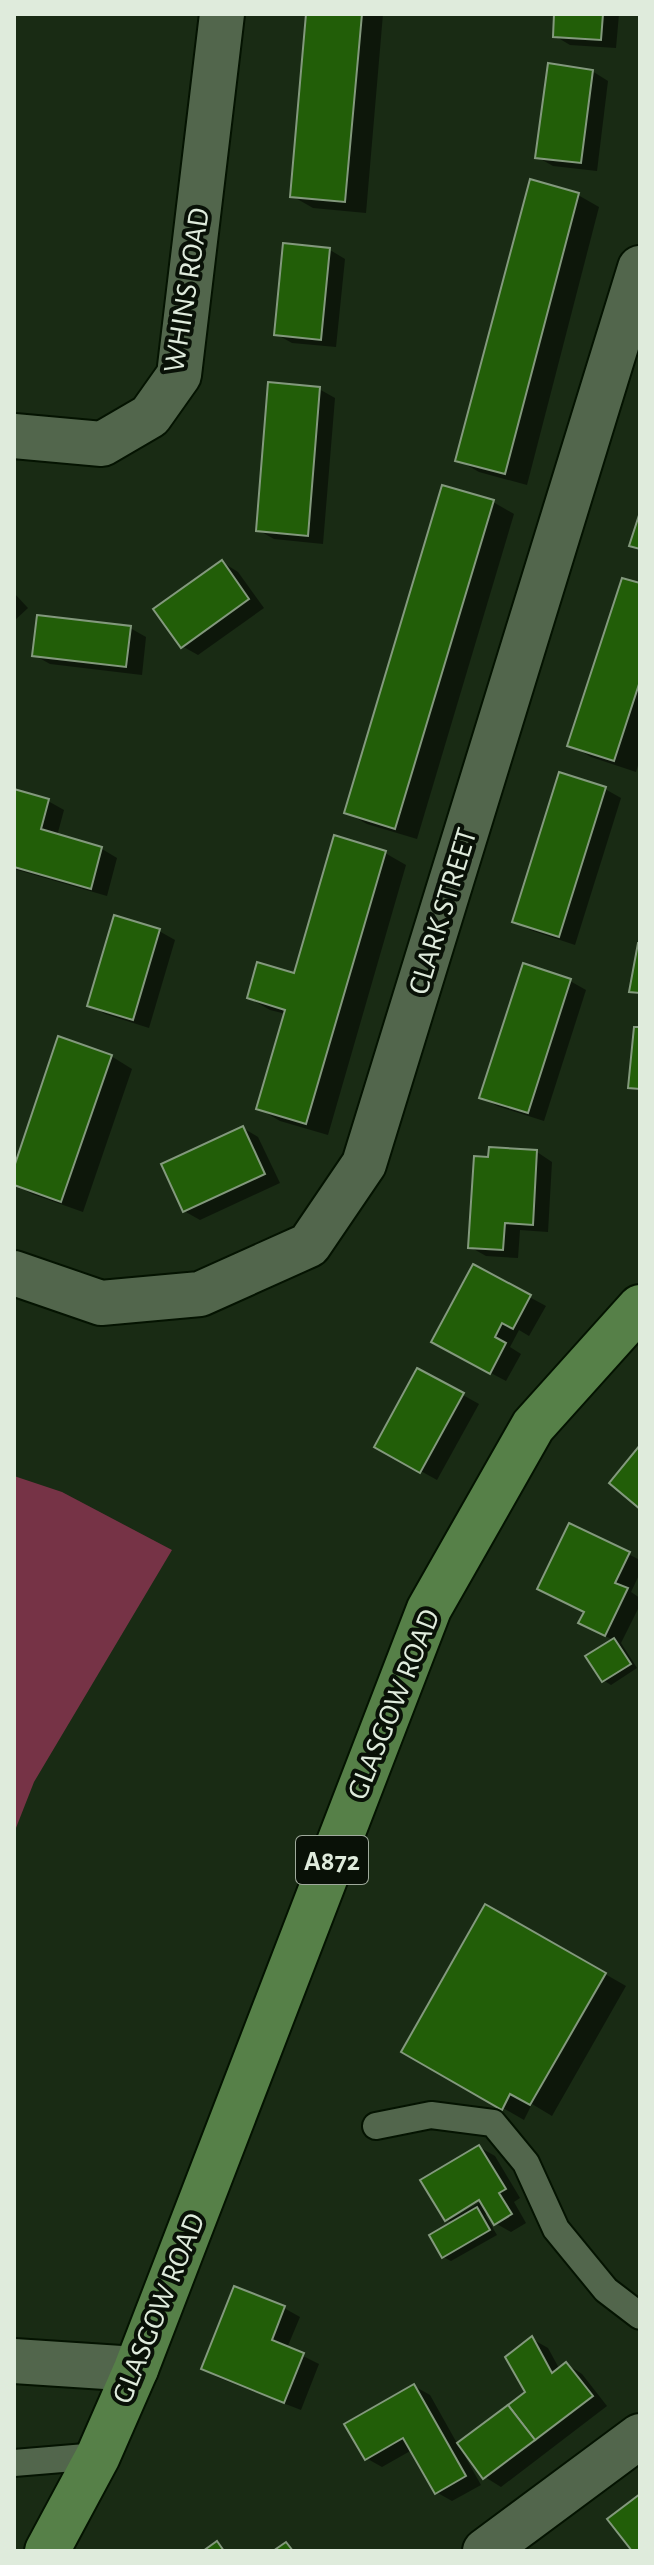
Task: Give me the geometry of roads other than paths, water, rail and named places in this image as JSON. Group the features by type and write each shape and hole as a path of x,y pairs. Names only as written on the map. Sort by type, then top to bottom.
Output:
{"main road":[{"name":"GLASGOW ROAD","path":"47,2551 98,2456 136,2369 429,1609 533,1426 640,1307"},
{"name":"GLASGOW ROAD","path":"72,2551 98,2456"}],"street":[{"name":"WHINS ROAD","path":"14,436 102,444 150,416 179,375 222,14"},
{"name":"CLARK STREET","path":"14,1273 101,1303 200,1294 309,1245 364,1164 640,268"},
{"path":"14,2361 136,2369"},
{"path":"485,2551 640,2436"}],"lane":[{"path":"376,2126 431,2115 493,2123 526,2163 556,2229 606,2290 640,2316"},
{"path":"14,2463 98,2456"}]}
